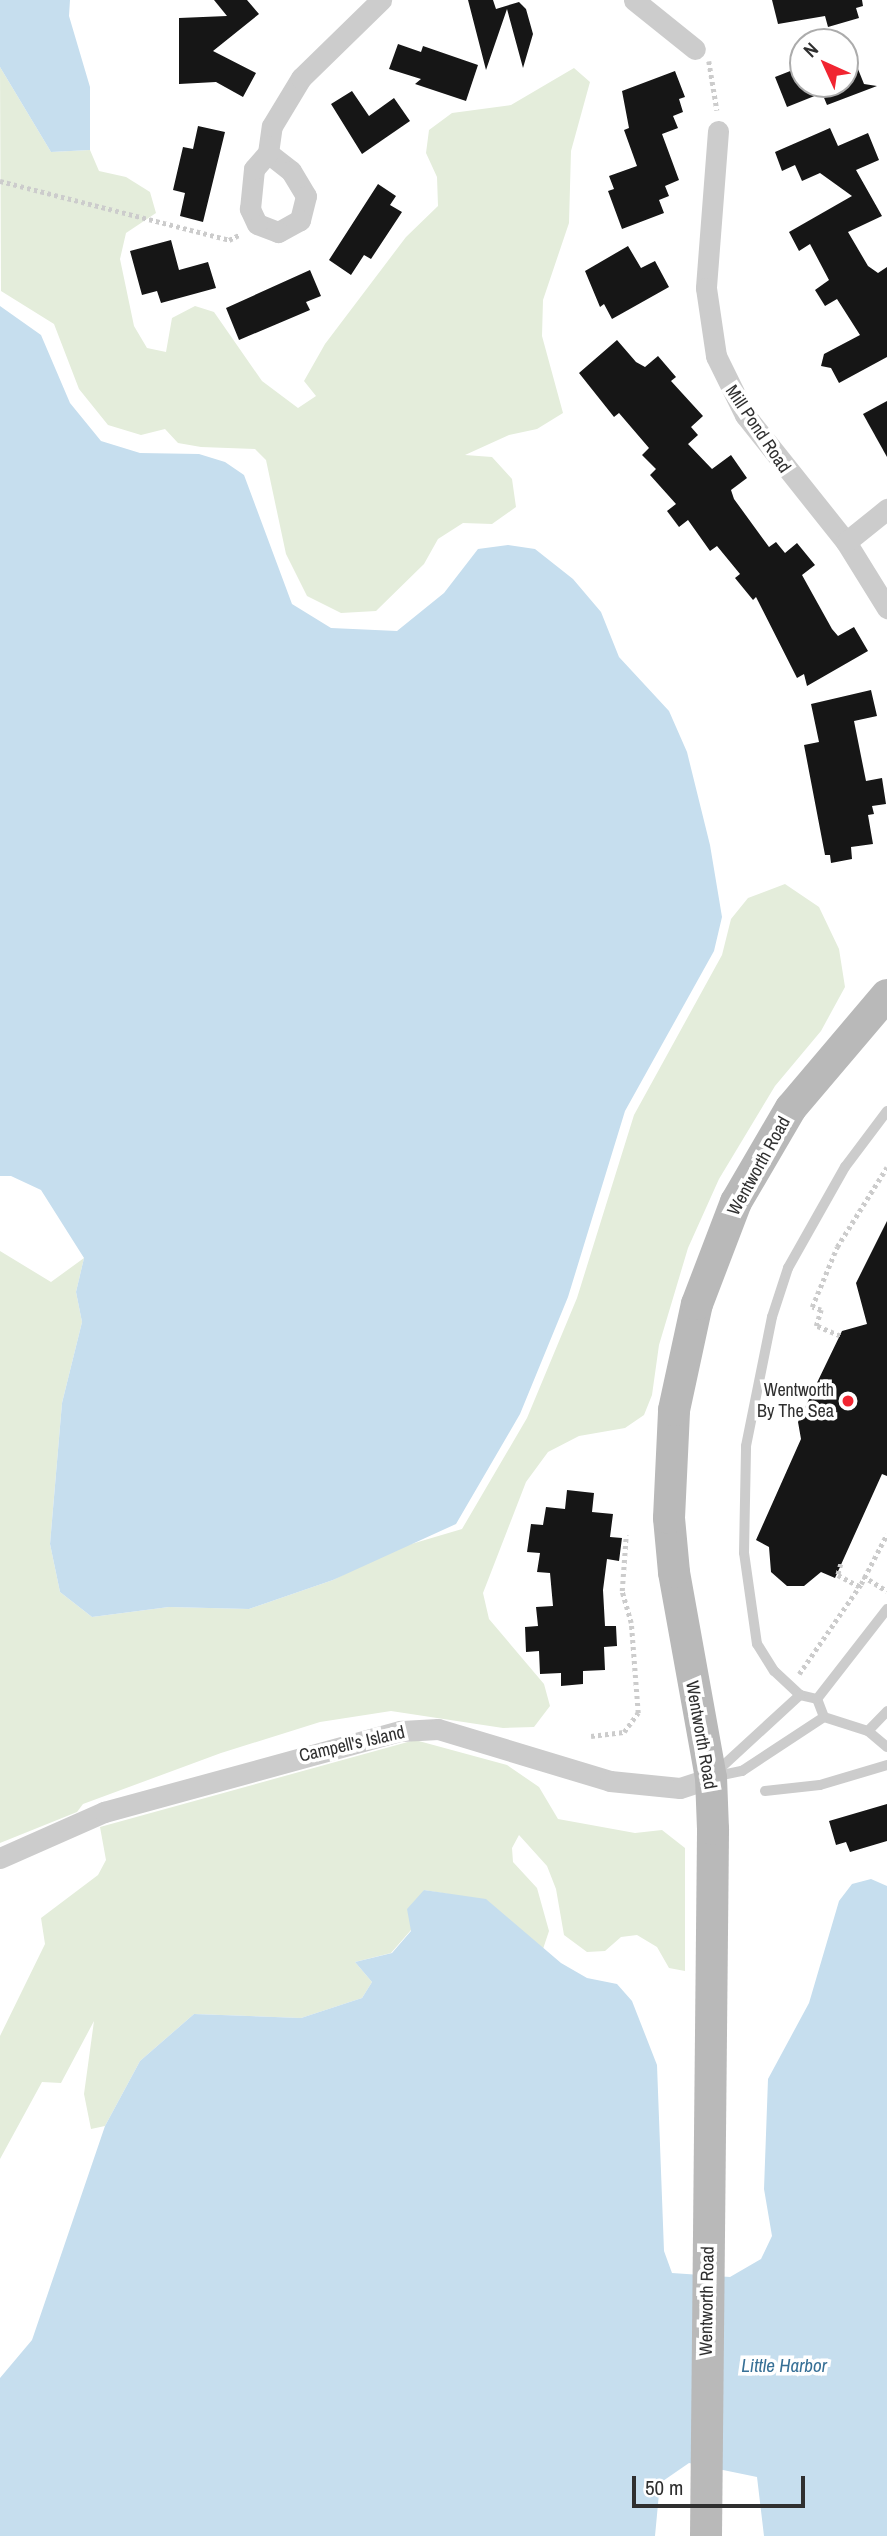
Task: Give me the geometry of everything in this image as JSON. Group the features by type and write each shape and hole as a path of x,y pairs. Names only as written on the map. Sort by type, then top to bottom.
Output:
{"main road":[{"name":"Wentworth Road","path":"706,2536 711,1778 686,1650 669,1518 674,1410 684,1357 715,1252 762,1154 825,1064 887,995"}],"street":[{"path":"268,153 295,177 306,196 306,207 300,220 286,231 270,232 257,224 250,209 254,169 268,153 272,127 301,78 381,0"},
{"path":"634,0 695,49"},
{"name":"Mill Pond Road","path":"718,131 706,288 716,356 745,415 846,542 887,608"},
{"path":"846,542 887,509"},
{"name":"Campell's Island","path":"0,1858 104,1812 401,1731 438,1729 610,1781 681,1788 711,1778"}],"lane":[{"path":"817,1699 800,1695 790,1687 764,1658 752,1627 742,1511 746,1446 772,1317 788,1268 845,1167 887,1111"},
{"path":"817,1699 887,1609"},
{"path":"711,1778 743,1743 800,1695"},
{"path":"817,1699 824,1717"},
{"path":"867,1731 887,1711"},
{"path":"711,1778 742,1771 824,1717"},
{"path":"824,1717 867,1731 887,1747"},
{"path":"765,1791 820,1785 887,1765"}],"path":[{"path":"695,49 712,65 718,131"},
{"path":"0,181 229,240 257,224"},
{"path":"840,1336 816,1326 821,1310 812,1307 837,1247 887,1167"},
{"path":"790,1687 859,1586 887,1534"},
{"path":"591,1736 624,1732 633,1726 638,1713 631,1623 622,1591 626,1535"},
{"path":"841,1564 838,1575 859,1586"},
{"path":"863,1576 887,1591"}],"green space":[{"path":"0,67 51,152 90,150 99,171 126,177 150,192 156,213 126,233 120,259 134,326 147,348 166,352 172,318 195,306 214,312 262,381 298,408 316,396 304,381 325,344 406,237 438,206 437,177 426,153 429,130 452,113 511,105 574,68 590,82 571,151 569,223 543,300 542,336 563,413 537,429 509,435 465,455 492,457 512,479 516,507 492,524 463,523 438,539 424,564 376,611 341,613 307,596 286,554 266,460 255,449 201,447 178,443 165,429 141,435 108,425 79,389 54,324 1,291"},
{"path":"785,884 819,907 839,949 845,987 821,1031 775,1086 719,1179 688,1248 659,1345 652,1395 644,1415 625,1428 579,1436 548,1452 526,1482 483,1593 489,1619 544,1684 550,1706 534,1727 503,1728 391,1711 320,1722 221,1753 83,1804 77,1812 0,1843 0,1251 51,1282 84,1258 76,1292 82,1322 62,1403 50,1544 60,1592 92,1617 169,1607 249,1609 333,1580 391,1550 462,1529 527,1418 577,1298 634,1115 722,955 731,919 748,898"},
{"path":"415,1740 507,1765 539,1787 558,1819 635,1833 662,1830 685,1848 685,1971 669,1968 657,1947 637,1935 621,1937 605,1951 587,1952 564,1935 556,1889 547,1866 519,1835 512,1848 513,1862 537,1888 549,1931 543,1949 516,1927 448,1894 424,1890 411,1930 391,1953 355,1962 372,1982 362,1998 301,2018 194,2014 140,2061 105,2126 91,2129 84,2094 94,2021 61,2083 42,2082 0,2159 0,2036 45,1944 41,1918 98,1875 106,1860 100,1827"}],"water":[{"path":"0,0 70,0 69,16 90,87 90,150 51,152 0,67"},
{"path":"0,306 41,335 70,403 101,441 140,453 199,454 225,462 244,475 292,604 331,628 397,631 444,593 478,549 508,545 535,549 573,579 601,612 619,657 669,711 687,752 710,845 722,917 714,951 625,1111 568,1297 520,1414 456,1524 333,1580 249,1609 169,1607 92,1617 60,1592 50,1544 62,1403 82,1322 76,1292 84,1258 41,1190 11,1176 0,1176"},
{"name":"Little Harbor","path":"871,1879 887,1886 887,2536 764,2536 757,2477 689,2463 660,2483 655,2536 0,2536 0,2378 32,2340 105,2126 140,2061 194,2014 301,2018 362,1998 372,1982 355,1962 392,1953 411,1931 407,1909 424,1890 486,1899 561,1963 587,1978 617,1984 632,2001 657,2065 664,2251 672,2273 730,2277 761,2259 772,2236 764,2189 768,2079 809,2003 839,1901 852,1884"}],"building":[{"path":"214,0 247,0 259,14 213,51 256,73 243,97 216,82 179,84 179,18 227,16"},
{"path":"468,0 493,0 496,9 519,2 526,9 533,34 523,68 507,9 486,70"},
{"path":"772,0 862,0 863,6 856,8 859,18 828,27 825,16 778,24"},
{"path":"398,44 421,52 423,46 478,65 466,101 415,84 421,79 389,69"},
{"path":"675,71 685,97 679,99 683,112 673,116 678,128 662,134 679,180 665,186 669,196 659,200 664,213 622,229 608,191 614,189 609,176 637,166 624,130 629,128 622,91"},
{"path":"789,72 789,98 810,98 787,107 775,77"},
{"path":"859,72 864,84 877,86 859,93"},
{"path":"352,91 369,116 394,98 410,121 362,154 331,104"},
{"path":"824,98 845,98 827,105"},
{"path":"198,126 225,132 203,222 180,216 185,193 173,190 183,147 193,149"},
{"path":"830,128 838,146 868,133 879,160 856,170 882,216 848,232 868,266 878,273 887,267 887,357 839,383 831,368 821,366 824,354 860,335 837,299 825,306 815,290 829,280 810,244 799,251 789,232 852,196 820,173 802,181 795,165 782,171 775,152"},
{"path":"378,184 396,196 390,205 402,212 371,259 364,255 351,275 329,260"},
{"path":"171,240 179,270 208,262 216,288 161,303 157,291 142,295 130,251"},
{"path":"628,246 641,268 655,261 669,287 612,319 604,304 600,307 585,271"},
{"path":"310,270 321,296 306,302 310,310 239,340 226,308"},
{"path":"617,340 636,362 645,367 658,356 676,377 671,381 703,416 691,427 698,435 688,444 712,469 731,455 747,478 731,490 734,499 769,547 776,542 785,553 797,543 815,565 802,575 832,629 838,636 854,627 868,651 807,686 804,674 797,678 756,597 753,600 735,578 740,574 717,546 710,551 688,520 679,527 667,511 676,504 650,475 656,469 642,455 649,448 619,413 614,417 579,373"},
{"path":"887,401 887,457 863,414"},
{"path":"871,690 877,716 854,721 866,781 882,778 886,804 872,806 874,814 868,815 873,844 851,847 852,859 831,863 830,855 825,855 804,745 819,742 811,704"},
{"name":"Wentworth By The Sea","path":"887,1221 887,1476 882,1474 835,1578 821,1572 804,1586 787,1586 771,1572 769,1547 756,1540 801,1439 798,1422 842,1331 867,1324 856,1283"},
{"path":"567,1490 594,1493 592,1512 613,1514 610,1537 622,1538 619,1561 607,1559 603,1590 605,1626 616,1626 617,1646 604,1647 605,1670 583,1671 583,1684 561,1686 561,1673 540,1674 539,1651 526,1652 525,1627 538,1626 536,1607 553,1606 550,1573 537,1572 540,1553 527,1552 531,1524 543,1525 546,1507 565,1509"},
{"path":"887,1804 887,1841 850,1852 846,1842 836,1845 829,1821"}],"place":[{"name":"Wentworth By The Sea","path":"848,1401"}]}
